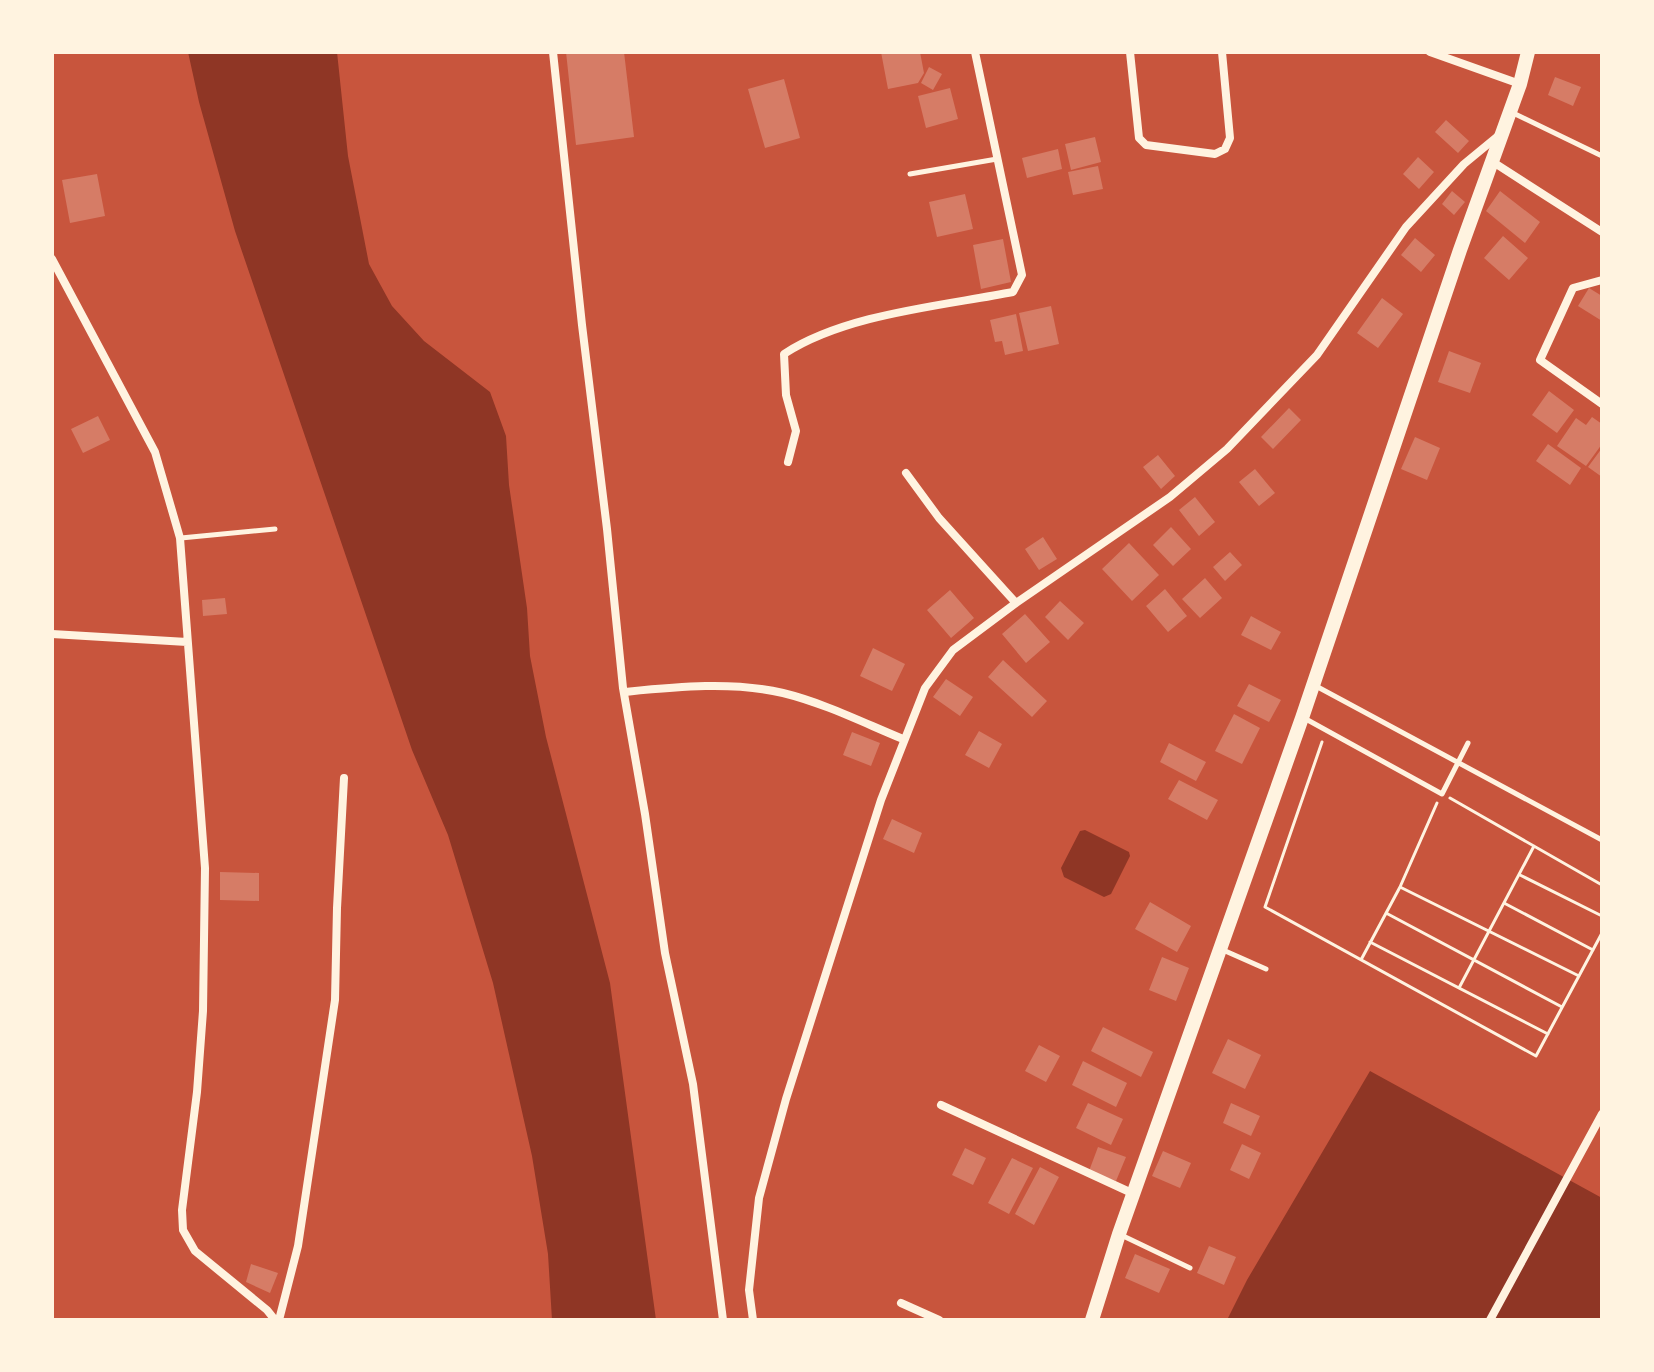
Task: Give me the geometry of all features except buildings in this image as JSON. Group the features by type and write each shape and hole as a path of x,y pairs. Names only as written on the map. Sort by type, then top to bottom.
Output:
{"main road":[{"path":"1092,1320 1119,1234 1302,718 1520,84 1528,52"}],"street":[{"path":"553,52 624,692 665,953 693,1084 723,1320"},
{"path":"788,462 796,431 786,395 784,354 799,344 851,323 1013,292 1022,275 975,52"},
{"path":"1130,52 1139,138 1146,145 1215,154 1225,149 1230,138 1222,52"},
{"path":"1430,52 1520,84"},
{"path":"753,1320 749,1290 759,1198 786,1099 881,800 925,688 953,650 1170,497 1227,449 1317,355 1406,227 1464,164 1502,133"},
{"path":"1493,162 1602,232"},
{"path":"52,259 155,452 180,538 197,746 204,900 203,1011 197,1092 182,1210 183,1230 195,1251 277,1320 298,1246 335,1000 344,778"},
{"path":"1602,280 1573,288 1540,360 1602,404"},
{"path":"906,473 939,518 1016,603"},
{"path":"52,634 187,642"},
{"path":"624,692 724,687 782,693 903,739"},
{"path":"941,1105 1134,1194"},
{"path":"1490,1320 1602,1114"},
{"path":"901,1303 939,1320"}],"lane":[{"path":"1510,111 1602,156"},
{"path":"910,174 997,159"},
{"path":"180,538 275,529"},
{"path":"1313,685 1602,840"},
{"path":"1302,718 1442,794 1468,743"},
{"path":"1221,949 1266,969"},
{"path":"1119,1234 1190,1268"}],"path":[{"path":"1326,731 1265,907 1536,1056 1602,933"},
{"path":"1362,958 1400,887 1442,794 1602,885"},
{"path":"1459,988 1534,846"},
{"path":"1519,874 1602,916"},
{"path":"1400,887 1579,976"},
{"path":"1504,903 1593,950"},
{"path":"1386,913 1562,1007"},
{"path":"1370,942 1548,1034"}],"shaded area":[{"path":"188,52 337,52 348,156 369,264 392,306 424,341 490,392 506,436 530,656 546,737 610,983 656,1320 552,1320 548,1254 532,1156 493,983 448,835 412,750 235,231"},
{"path":"1085,830 1129,852 1130,856 1111,894 1104,897 1064,877 1061,868 1080,831"},
{"path":"1370,1071 1602,1198 1602,1320 1227,1320 1247,1280"}]}
